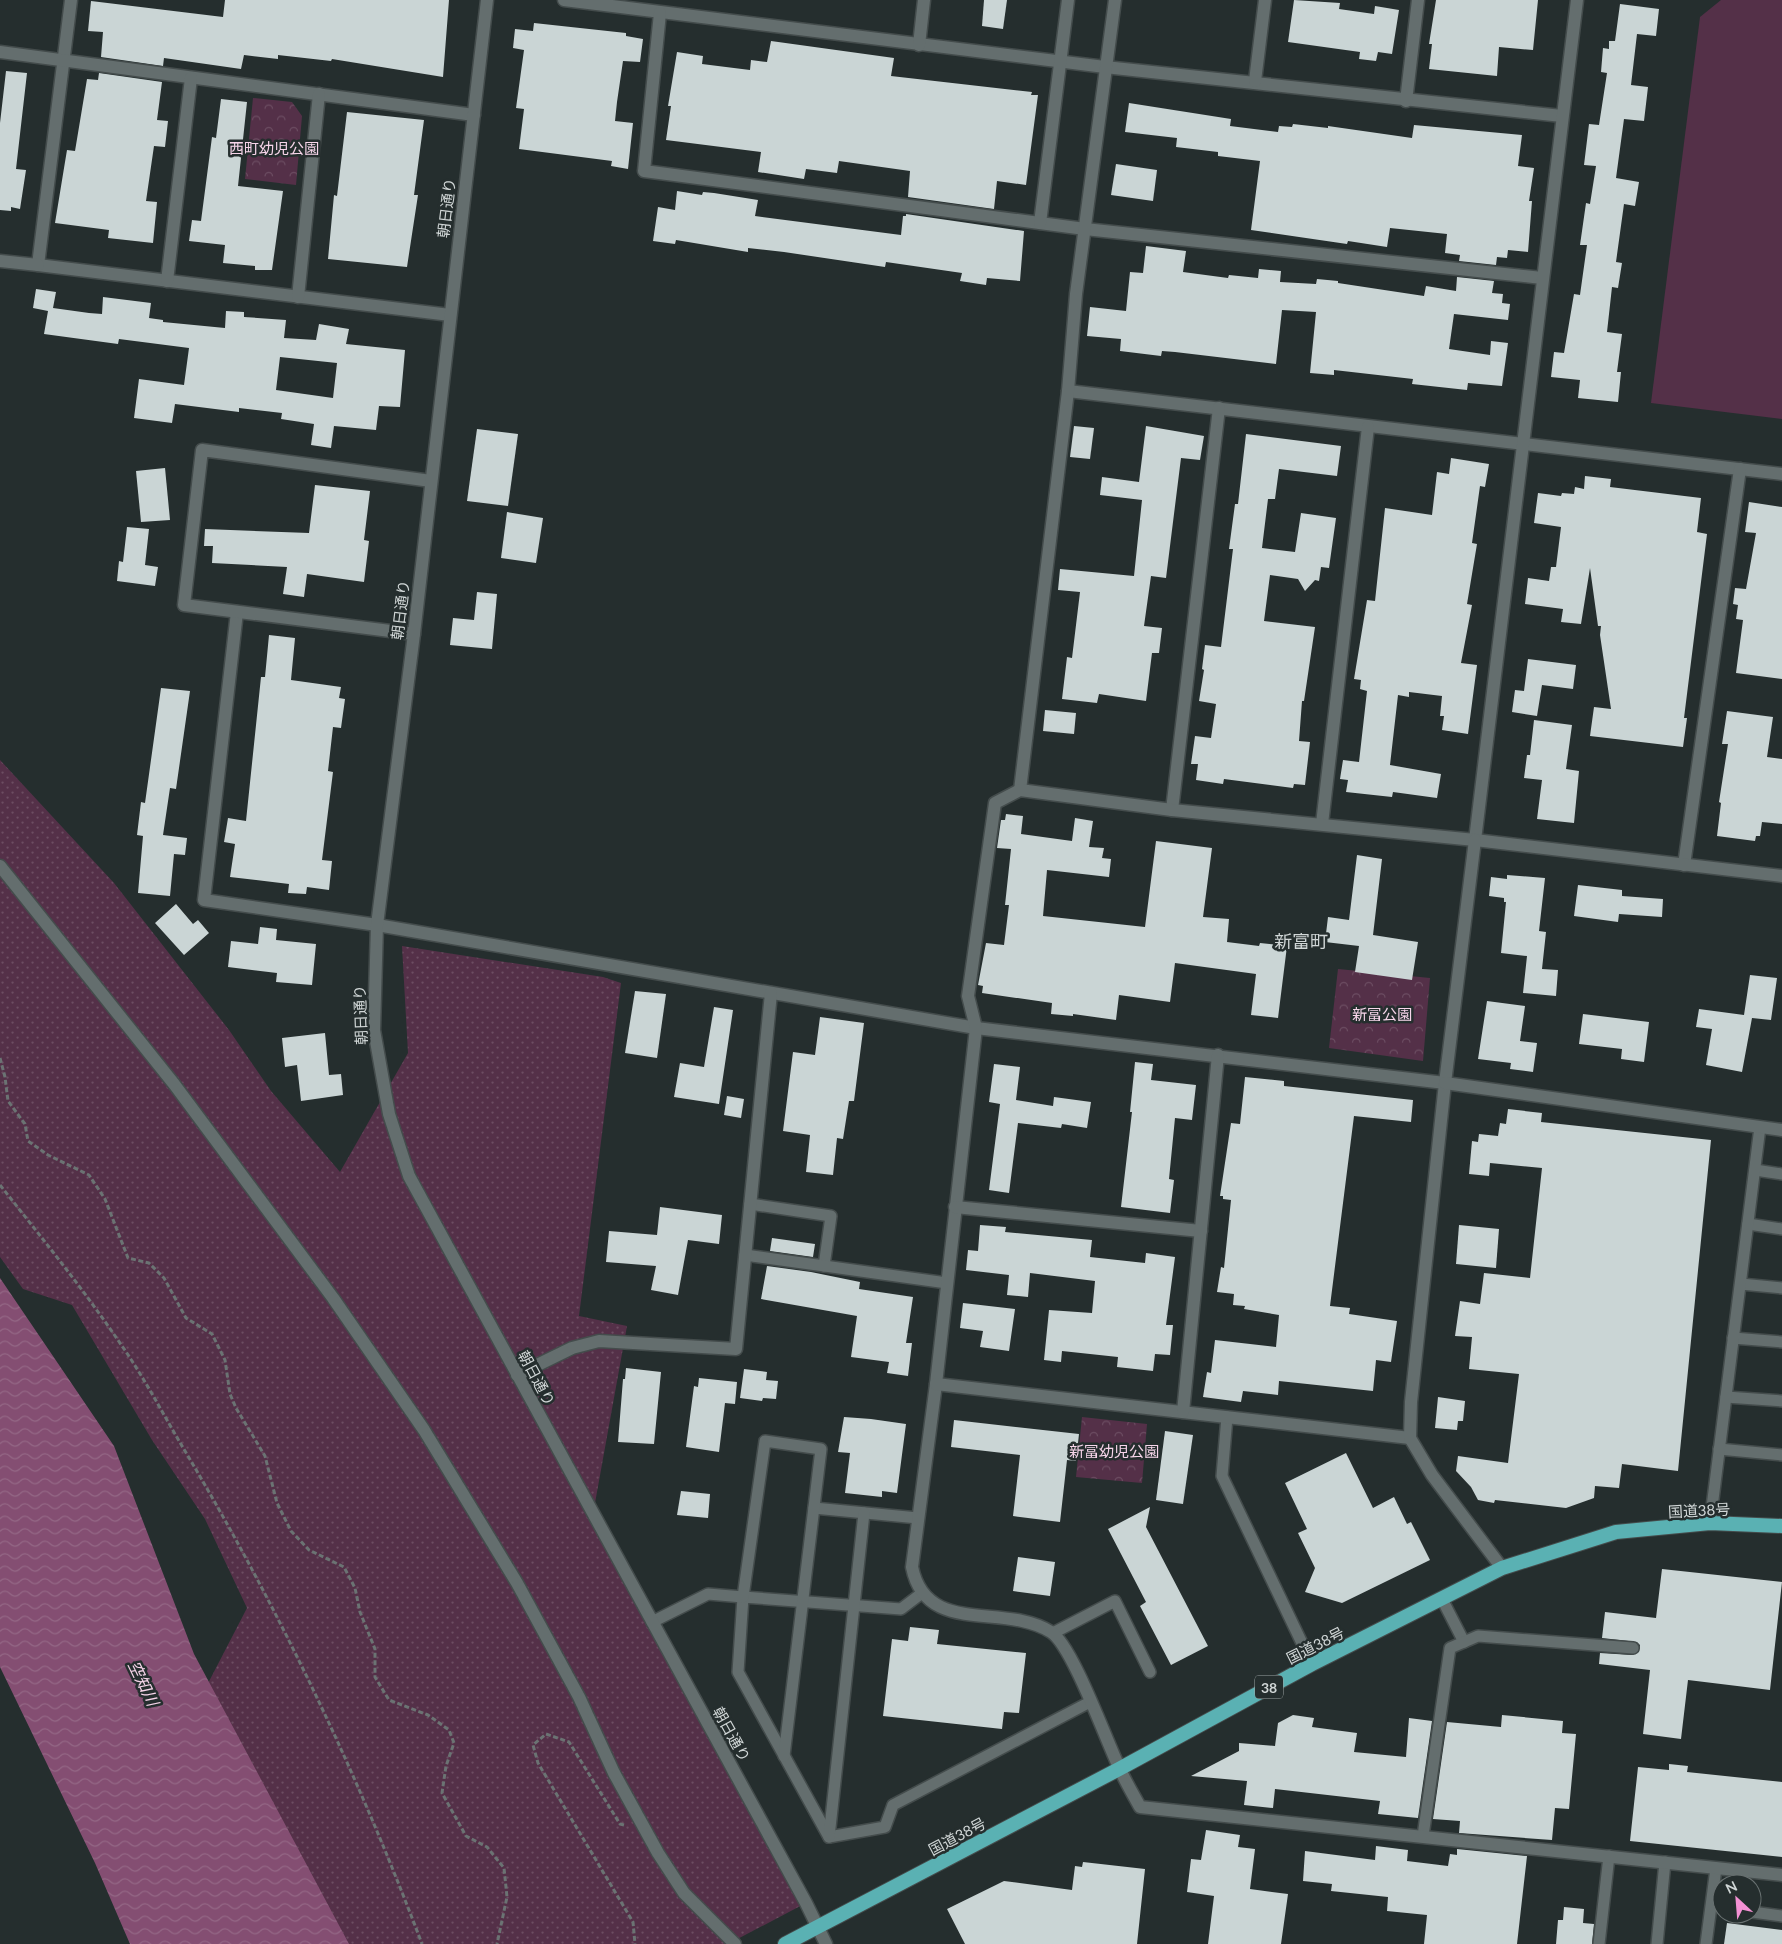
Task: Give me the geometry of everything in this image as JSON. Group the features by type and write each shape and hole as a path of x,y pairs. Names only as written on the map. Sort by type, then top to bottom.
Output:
{"highway":[{"name":"国道38号","path":"785,1944 1119,1769 1312,1664 1502,1568 1616,1532 1710,1523 1782,1526"}],"street":[{"path":"38,265 65,61 71,0"},
{"name":"朝日通り","path":"487,0 414,634 377,925 374,1030 388,1114 410,1176 826,1944"},
{"path":"564,0 1060,62 1562,116"},
{"path":"919,45 924,0"},
{"path":"1040,223 1068,0"},
{"path":"1020,790 1068,391 1085,228 1115,0"},
{"path":"1255,82 1266,0"},
{"path":"1406,100 1418,0"},
{"path":"1502,1568 1432,1475 1410,1438 1411,1402 1445,1083 1577,0"},
{"path":"660,13 644,171 1040,223 1542,278"},
{"path":"0,52 474,115"},
{"path":"167,281 191,78"},
{"path":"298,297 319,94"},
{"path":"0,260 450,316"},
{"path":"1068,391 1782,474"},
{"path":"1172,810 1219,408"},
{"path":"1322,824 1368,426"},
{"path":"414,634 184,605 202,450 431,482"},
{"path":"1684,865 1740,469"},
{"path":"237,612 204,900 377,925 976,1028 1445,1083 1782,1130"},
{"path":"1782,876 1475,840 1172,810 1020,790 995,803 968,996 976,1028 936,1384 912,1567 915,1583 922,1593 928,1601 944,1610 1025,1621 1052,1632 1071,1656 1119,1769 1140,1807 1782,1876"},
{"path":"0,866 174,1084 333,1298 424,1430 526,1599 579,1697 614,1773 645,1829 684,1893 735,1944"},
{"path":"517,1375 572,1348 599,1341 736,1349 771,993"},
{"path":"1183,1412 1218,1055"},
{"path":"955,1206 1201,1231"},
{"path":"936,1384 1410,1438"}],"lane":[{"path":"1710,1523 1760,1128"},
{"path":"1755,1170 1782,1174"},
{"path":"750,1204 831,1216 824,1266"},
{"path":"1748,1224 1782,1229"},
{"path":"745,1255 947,1283"},
{"path":"1741,1284 1782,1288"},
{"path":"1733,1338 1782,1342"},
{"path":"1726,1397 1782,1401"},
{"path":"1227,1417 1222,1476 1312,1664"},
{"path":"784,1756 821,1449 765,1441 744,1597 738,1672 784,1756 829,1837"},
{"path":"1719,1449 1782,1456"},
{"path":"814,1508 918,1518"},
{"path":"829,1837 864,1513"},
{"path":"652,1622 708,1594 901,1609 922,1593"},
{"path":"1442,1599 1464,1642"},
{"path":"1052,1632 1115,1601 1150,1672"},
{"path":"1422,1836 1450,1648 1478,1636 1633,1648"},
{"path":"829,1837 885,1827 893,1804 1090,1702"},
{"path":"1599,1944 1609,1856"},
{"path":"1657,1944 1665,1862"},
{"path":"1716,1868 1716,1874"},
{"path":"1762,1913 1782,1916"},
{"path":"1706,1944 1712,1922"}],"path":[{"path":"0,1058 8,1101 25,1124 28,1141 48,1155 89,1176 105,1199 128,1258 149,1263 164,1278 186,1318 212,1334 225,1360 230,1394 236,1408 265,1456 277,1503 291,1531 310,1550 344,1567 355,1588 360,1612 375,1649 375,1677 389,1700 428,1715 449,1730 454,1743 446,1766 442,1793 466,1836 487,1847 504,1868 507,1897 497,1944"},
{"path":"0,1185 74,1279 123,1347 234,1534 310,1686 386,1851 422,1944"},
{"path":"634,1944 633,1922 538,1762 533,1745 546,1734 569,1742 620,1824 645,1829"}],"green space":[{"path":"1721,0 1782,0 1782,419 1651,403 1700,17"},
{"name":"西町幼児公園","path":"253,98 292,102 302,116 296,185 245,179"},
{"path":"0,760 114,883 229,1030 271,1091 340,1172 408,1053 402,946 603,977 621,983 579,1316 627,1326 593,1514 806,1903 728,1944 338,1944 203,1693 247,1608 205,1519 152,1440 72,1305 23,1289 0,1257"},
{"name":"新冨公園","path":"1338,969 1430,978 1423,1061 1329,1048"},
{"name":"新冨幼児公園","path":"1082,1417 1147,1424 1142,1483 1076,1477"}],"water":[{"name":"空知川","path":"0,1278 114,1446 194,1654 349,1944 130,1944 95,1863 0,1667"}],"building":[{"path":"225,0 449,0 443,77 332,59 331,61 278,55 278,59 244,55 241,69 164,58 163,66 101,57 103,32 88,31 91,1 223,17"},
{"path":"984,0 1007,0 1003,29 982,26"},
{"path":"1294,0 1340,3 1339,9 1374,14 1375,6 1399,10 1392,54 1378,52 1376,61 1359,59 1360,52 1288,42"},
{"path":"1436,0 1538,0 1533,50 1499,47 1497,76 1429,69 1432,44 1429,44"},
{"path":"1620,4 1659,9 1656,36 1637,34 1631,85 1648,87 1644,121 1624,119 1616,178 1639,182 1635,206 1624,204 1616,262 1622,263 1618,288 1612,287 1607,332 1622,334 1617,372 1621,372 1618,402 1578,398 1580,380 1551,377 1554,352 1564,353 1574,294 1580,295 1587,245 1580,245 1586,203 1590,204 1596,166 1584,165 1589,124 1599,125 1607,73 1601,72 1603,48 1609,49 1609,41 1615,41"},
{"path":"534,23 626,33 626,36 643,39 640,62 623,61 617,102 615,121 633,123 628,169 611,166 612,161 519,149 524,109 516,108 524,50 513,48 515,29 533,31"},
{"path":"771,41 894,58 891,76 1032,92 1031,95 1038,95 1026,185 997,181 994,209 908,197 910,171 839,161 837,173 806,169 804,179 758,172 761,152 666,140 671,106 668,106 677,52 703,56 702,64 750,70 751,60 767,62"},
{"path":"6,71 27,73 16,169 26,170 20,209 11,207 11,211 0,210 0,123"},
{"path":"99,73 162,82 157,120 168,121 165,147 154,146 146,201 157,202 153,243 108,238 109,230 55,223 67,150 75,151 87,79 98,80"},
{"path":"221,99 247,102 238,186 283,191 272,270 255,270 255,266 223,263 225,245 189,241 192,220 201,221 212,137 216,138"},
{"path":"1129,103 1231,119 1230,126 1278,132 1279,126 1292,127 1293,124 1328,128 1328,126 1412,138 1414,125 1522,135 1518,166 1534,168 1529,201 1532,201 1528,252 1508,250 1507,258 1497,257 1496,265 1459,261 1460,255 1445,253 1447,234 1390,228 1387,247 1348,241 1347,244 1251,230 1260,161 1218,156 1218,152 1176,147 1177,138 1125,132"},
{"path":"347,112 424,120 414,195 418,195 407,267 328,259 334,195 337,196"},
{"path":"1116,164 1157,170 1153,201 1111,195"},
{"path":"677,191 702,195 703,192 714,193 758,200 755,216 901,235 903,216 906,216 906,214 1024,231 1020,281 987,278 986,285 960,281 962,273 886,262 885,267 784,252 748,248 748,252 676,240 675,244 653,241 658,207 675,210"},
{"path":"1146,246 1186,251 1183,272 1228,278 1229,275 1258,278 1259,269 1281,271 1280,282 1316,284 1317,279 1338,281 1338,283 1424,296 1426,286 1456,291 1457,277 1494,281 1492,293 1503,294 1502,303 1510,304 1508,320 1454,314 1449,349 1490,355 1491,341 1508,343 1502,386 1468,383 1467,390 1412,384 1413,379 1334,370 1334,375 1310,373 1316,312 1282,310 1276,364 1175,352 1162,351 1161,356 1120,351 1121,339 1087,336 1090,307 1126,311 1130,272 1143,273"},
{"path":"36,289 56,292 53,308 89,313 102,314 103,297 151,303 149,318 163,320 163,322 225,328 226,311 244,312 244,317 286,320 284,338 316,340 319,324 349,329 346,344 405,350 400,407 379,406 376,430 334,426 331,448 311,445 314,424 281,419 282,413 239,408 239,412 175,404 172,423 134,418 139,379 184,385 189,348 119,339 118,344 44,334 48,311 33,308","holes":["280,357 337,363 333,398 276,390"]},
{"path":"1074,426 1094,428 1090,459 1070,457"},
{"path":"1146,426 1204,436 1200,460 1181,458 1166,578 1151,576 1144,626 1162,628 1159,653 1152,653 1146,701 1099,694 1097,703 1062,699 1067,657 1072,658 1080,592 1058,590 1060,569 1134,576 1142,500 1100,495 1102,477 1139,482"},
{"path":"477,429 518,434 508,506 467,501"},
{"path":"1246,434 1341,446 1337,476 1279,469 1275,499 1268,499 1262,548 1295,552 1301,513 1336,518 1329,568 1321,567 1319,581 1315,580 1305,591 1298,579 1270,575 1264,621 1315,627 1304,701 1302,701 1299,741 1310,742 1305,785 1294,784 1293,788 1224,779 1223,784 1196,780 1198,764 1191,764 1195,736 1211,738 1216,704 1199,701 1204,670 1202,669 1205,645 1221,647 1233,549 1229,549 1235,504 1238,504"},
{"path":"1451,458 1489,464 1485,487 1480,486 1472,543 1477,544 1467,604 1472,605 1461,663 1477,665 1468,734 1442,730 1444,716 1440,716 1442,696 1409,692 1409,697 1398,695 1390,765 1441,774 1437,798 1393,792 1392,797 1346,792 1348,780 1340,779 1343,760 1359,762 1367,691 1360,689 1361,680 1354,679 1367,600 1375,601 1385,508 1432,515 1437,472 1449,474"},
{"path":"165,468 170,520 141,522 136,471"},
{"path":"1585,476 1611,479 1610,487 1701,498 1697,532 1707,534 1684,718 1687,718 1683,747 1590,736 1594,707 1611,709 1600,635 1601,626 1598,626 1590,568 1581,624 1561,622 1563,609 1525,604 1528,578 1549,581 1551,567 1556,567 1561,527 1534,523 1538,493 1561,496 1562,493 1574,494 1575,487 1584,489"},
{"path":"315,485 370,491 364,540 369,541 364,582 307,574 304,597 283,594 287,567 212,563 213,546 204,546 205,529 309,533"},
{"path":"1749,502 1782,507 1782,679 1736,673 1743,620 1736,619 1738,605 1733,604 1735,588 1746,589 1756,533 1745,532"},
{"path":"507,512 543,518 536,563 501,558"},
{"path":"127,527 149,529 145,565 158,567 155,586 117,581 119,561 123,562"},
{"path":"477,592 497,594 492,649 450,645 453,618 474,620"},
{"path":"269,635 295,638 291,680 341,687 339,698 345,699 341,728 333,727 328,771 333,772 322,860 332,861 329,890 307,887 306,894 288,893 289,884 230,877 235,844 224,842 228,818 246,821 261,677 265,677"},
{"path":"1528,659 1576,665 1573,689 1542,685 1537,716 1512,712 1515,690 1524,691"},
{"path":"161,688 190,691 176,789 170,788 163,835 187,838 185,855 174,854 170,896 138,893 143,836 137,835 141,802 145,803"},
{"path":"1045,710 1076,713 1074,734 1043,731"},
{"path":"1727,711 1773,717 1767,757 1782,759 1782,824 1762,822 1760,836 1756,836 1755,841 1717,836 1721,803 1719,802 1728,744 1722,744"},
{"path":"1534,720 1572,725 1566,769 1579,771 1574,823 1537,819 1542,780 1524,778 1527,755 1530,755"},
{"path":"1006,814 1023,816 1021,834 1072,841 1075,818 1093,821 1089,847 1104,848 1102,858 1111,859 1109,877 1047,870 1043,916 1145,927 1156,841 1212,848 1203,917 1229,919 1227,942 1259,946 1260,943 1287,946 1278,1018 1251,1015 1256,974 1175,963 1170,1002 1119,995 1116,1020 1073,1014 1073,1016 1051,1014 1052,1003 982,993 983,986 978,985 986,943 1004,945 1009,905 1005,905 1011,849 997,848 1001,820 1005,820"},
{"path":"1357,855 1382,859 1373,935 1418,942 1412,980 1355,972 1359,946 1325,942 1328,917 1349,920"},
{"path":"1507,875 1545,878 1539,931 1546,932 1542,969 1558,970 1556,996 1523,993 1527,956 1501,953 1506,902 1504,902 1504,898 1489,896 1491,877 1507,879"},
{"path":"1578,885 1622,890 1622,896 1663,899 1662,917 1619,914 1618,922 1574,916"},
{"path":"176,904 193,924 198,920 209,933 184,955 155,923"},
{"path":"260,927 277,929 276,940 316,944 312,985 276,982 277,973 228,967 231,941 258,944"},
{"path":"1750,975 1777,978 1771,1020 1752,1018 1742,1072 1706,1065 1712,1029 1696,1027 1699,1009 1744,1015"},
{"path":"635,991 666,994 657,1058 625,1053"},
{"path":"1487,1001 1525,1006 1520,1041 1537,1043 1533,1072 1510,1069 1511,1063 1478,1059"},
{"path":"714,1007 733,1010 719,1104 674,1097 680,1063 704,1067"},
{"path":"1583,1014 1649,1022 1644,1062 1621,1059 1622,1049 1579,1044"},
{"path":"820,1017 864,1023 854,1101 849,1101 843,1139 837,1138 833,1175 806,1172 810,1135 783,1131 793,1052 815,1055"},
{"path":"325,1033 329,1075 341,1074 343,1095 301,1101 297,1065 285,1067 282,1038"},
{"path":"1135,1062 1153,1064 1151,1080 1196,1085 1192,1120 1175,1118 1169,1179 1174,1180 1170,1213 1121,1207 1132,1112 1130,1112"},
{"path":"994,1064 1020,1067 1016,1100 1053,1106 1054,1097 1091,1102 1087,1128 1062,1124 1061,1128 1018,1123 1009,1193 989,1190 1000,1104 989,1102"},
{"path":"1245,1077 1284,1081 1284,1086 1413,1100 1411,1122 1354,1116 1330,1306 1350,1308 1349,1314 1397,1321 1391,1362 1376,1360 1373,1391 1279,1381 1278,1395 1243,1391 1241,1402 1203,1397 1207,1372 1211,1373 1215,1340 1276,1347 1279,1315 1244,1309 1245,1306 1233,1305 1234,1294 1217,1292 1221,1267 1224,1268 1231,1200 1223,1199 1223,1196 1220,1196 1231,1123 1240,1124"},
{"path":"727,1096 744,1099 741,1118 724,1115"},
{"path":"1508,1109 1542,1113 1541,1122 1711,1140 1678,1471 1622,1464 1619,1488 1595,1486 1594,1498 1566,1508 1495,1500 1494,1503 1478,1500 1471,1487 1456,1471 1458,1456 1508,1463 1519,1374 1469,1369 1472,1337 1455,1336 1460,1301 1480,1304 1484,1273 1530,1278 1542,1168 1490,1163 1489,1176 1469,1174 1472,1141 1478,1142 1479,1134 1498,1136 1500,1123 1506,1124"},
{"path":"660,1207 722,1215 719,1244 688,1240 678,1295 651,1290 656,1266 606,1262 609,1231 657,1235"},
{"path":"980,1225 1006,1227 1005,1232 1092,1240 1090,1257 1145,1263 1146,1253 1175,1257 1166,1325 1173,1325 1170,1355 1155,1354 1153,1371 1117,1367 1118,1357 1062,1351 1061,1362 1044,1360 1049,1310 1092,1313 1095,1281 1030,1273 1028,1297 1007,1295 1009,1275 966,1270 968,1250 978,1251"},
{"path":"1459,1225 1499,1229 1496,1268 1456,1264"},
{"path":"772,1238 815,1244 813,1257 770,1251"},
{"path":"767,1266 811,1272 860,1282 859,1289 913,1297 906,1343 912,1343 908,1376 887,1373 889,1362 851,1357 857,1316 761,1299"},
{"path":"963,1303 1015,1309 1009,1351 980,1347 983,1331 960,1328"},
{"path":"626,1368 661,1372 654,1444 618,1442 623,1379 625,1379"},
{"path":"744,1369 767,1372 766,1380 778,1381 776,1399 763,1398 762,1401 740,1398"},
{"path":"699,1378 737,1382 735,1404 725,1403 719,1452 686,1447 694,1386 698,1387"},
{"path":"1438,1397 1465,1401 1463,1421 1458,1421 1457,1430 1435,1428"},
{"path":"844,1417 906,1424 897,1493 882,1491 882,1497 845,1493 850,1453 838,1452"},
{"path":"954,1420 1079,1434 1076,1461 1067,1460 1060,1522 1013,1516 1020,1455 951,1447"},
{"path":"1165,1431 1193,1435 1183,1504 1156,1500"},
{"path":"1346,1453 1373,1508 1394,1497 1407,1524 1411,1522 1430,1560 1342,1603 1305,1592 1315,1568 1298,1533 1307,1529 1285,1483"},
{"path":"681,1491 710,1494 708,1518 677,1515"},
{"path":"1150,1507 1146,1527 1208,1646 1171,1665 1140,1606 1146,1602 1108,1529"},
{"path":"1018,1557 1055,1562 1050,1596 1013,1591"},
{"path":"1662,1569 1782,1582 1770,1690 1688,1680 1681,1739 1643,1734 1650,1670 1599,1664 1600,1653 1632,1655 1639,1652 1640,1645 1637,1642 1602,1638 1605,1612 1656,1618"},
{"path":"910,1627 939,1630 937,1644 1026,1653 1019,1713 1004,1712 1002,1729 883,1716 892,1639 908,1641"},
{"path":"1293,1715 1314,1718 1312,1727 1357,1733 1354,1752 1406,1757 1409,1718 1432,1721 1418,1818 1378,1814 1380,1801 1275,1789 1273,1808 1244,1805 1247,1781 1191,1776 1239,1751 1239,1743 1275,1746 1278,1723"},
{"path":"1502,1715 1563,1721 1562,1733 1576,1734 1569,1809 1555,1808 1552,1840 1459,1833 1460,1821 1433,1819 1447,1722 1501,1727"},
{"path":"1669,1764 1688,1766 1687,1772 1782,1782 1782,1857 1630,1841 1638,1767 1669,1770"},
{"path":"1206,1830 1240,1835 1238,1847 1255,1849 1250,1889 1288,1894 1281,1944 1208,1944 1214,1896 1187,1892 1191,1859 1201,1860"},
{"path":"1376,1846 1408,1850 1407,1861 1448,1866 1450,1854 1457,1855 1457,1849 1527,1856 1517,1944 1424,1944 1427,1915 1387,1911 1388,1897 1331,1891 1332,1884 1303,1881 1305,1851 1375,1860"},
{"path":"1083,1862 1145,1869 1137,1944 965,1944 947,1909 1004,1881 1072,1890 1075,1866 1082,1867"},
{"path":"1564,1907 1584,1909 1583,1923 1594,1924 1592,1944 1556,1944 1558,1920 1563,1920"},
{"path":"1727,1924 1782,1930 1782,1944 1724,1944"}],"district":[{"name":"新富町","path":"1301,941"}]}
